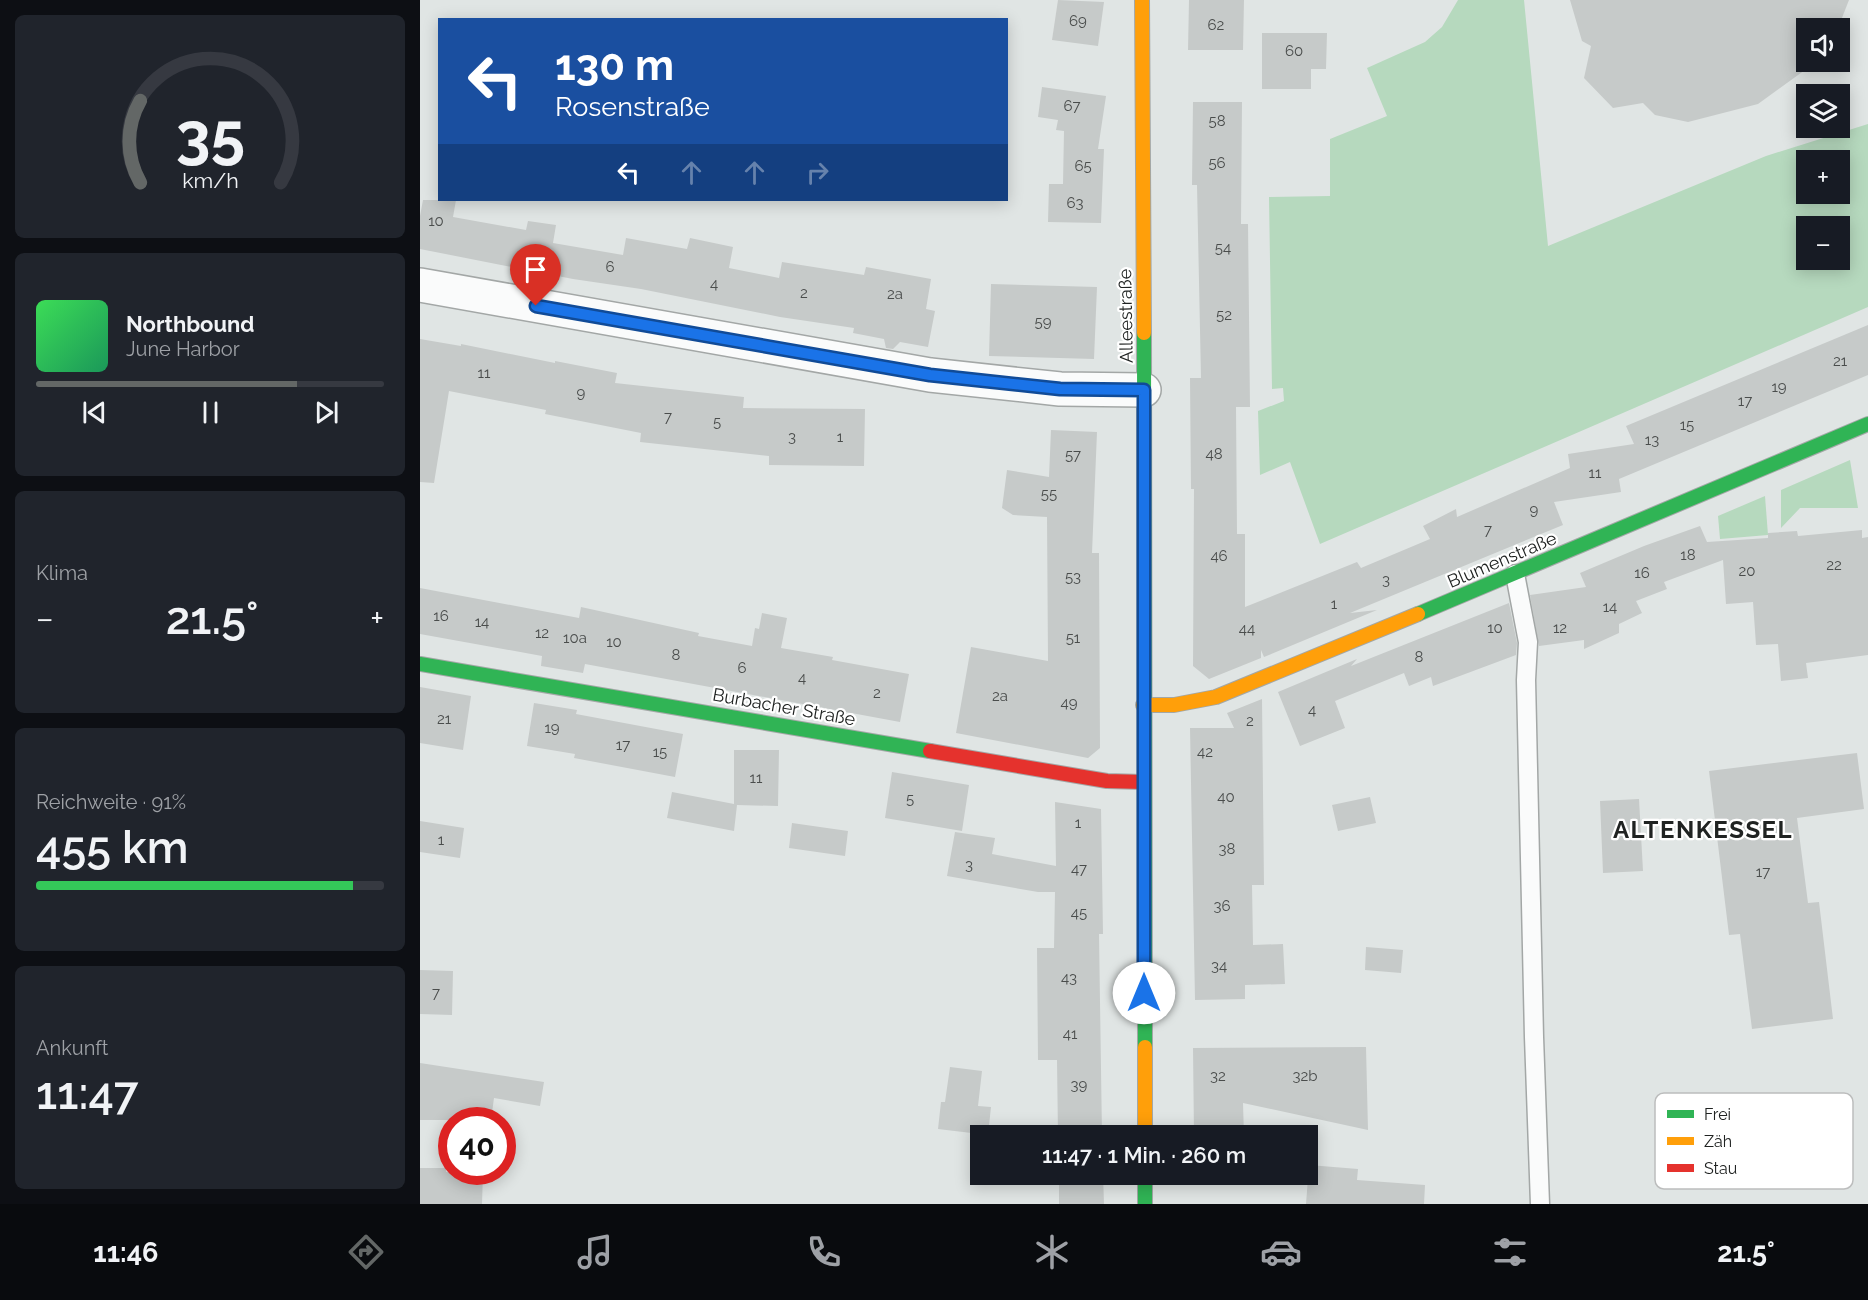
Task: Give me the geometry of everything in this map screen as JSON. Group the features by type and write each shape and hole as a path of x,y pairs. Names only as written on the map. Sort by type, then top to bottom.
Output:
{"street":[{"name":"Alleestraße","path":"1142,0 1145,1125"},
{"path":"420,285 930,375 1060,389 1144,390"},
{"name":"Blumenstraße","path":"1143,705 1174,705 1216,697 1515,574 1868,424"},
{"name":"Burbacher Straße","path":"420,664 1107,781 1143,782"},
{"path":"1145,1185 1145,1204"}],"lane":[{"path":"1515,574 1528,642 1526,692 1540,1204"}],"green space":[{"path":"1458,0 1524,0 1548,246 1766,156 1823,138 1850,138 1850,130 1868,124 1868,307 1320,544 1290,462 1260,475 1258,411 1284,401 1283,388 1272,389 1269,197 1330,196 1330,139 1387,116 1367,68 1425,42 1442,27"},
{"path":"1850,460 1858,508 1800,508 1781,528 1781,490"},
{"path":"1765,496 1768,535 1720,539 1718,516"}],"building":[{"path":"1058,0 1104,2 1098,46 1052,40"},
{"path":"1189,0 1244,0 1243,50 1188,50"},
{"path":"1570,0 1849,0 1842,18 1796,18 1796,72 1802,72 1758,104 1688,122 1655,115 1643,103 1613,108 1584,78 1591,46 1582,41"},
{"path":"1262,33 1327,33 1326,69 1311,69 1311,89 1262,89"},
{"path":"1042,87 1106,96 1098,149 1104,149 1101,223 1048,222 1049,184 1063,184 1064,131 1056,130 1058,120 1038,117"},
{"path":"1193,102 1242,102 1241,224 1248,224 1250,407 1236,407 1237,534 1245,534 1245,607 1357,562 1361,568 1430,539 1423,526 1456,509 1457,517 1570,468 1568,454 1634,444 1626,426 1868,325 1868,375 1619,479 1621,492 1554,502 1563,525 1350,613 1377,610 1264,657 1261,650 1261,658 1209,679 1193,666 1194,489 1191,489 1190,378 1201,378 1197,185 1192,185"},
{"path":"423,200 456,201 453,217 526,230 528,221 556,225 553,243 623,255 626,238 687,249 690,238 733,247 729,268 779,278 782,262 864,275 866,267 931,279 926,309 935,311 928,347 900,342 893,349 886,348 884,339 853,333 854,328 780,317 420,249 420,216"},
{"path":"991,284 1097,287 1094,359 989,356"},
{"path":"420,339 461,346 461,344 617,373 615,383 744,397 743,408 865,409 864,466 769,465 769,456 640,442 641,433 545,414 546,410 449,391 434,483 420,482"},
{"path":"1051,430 1097,432 1092,553 1099,553 1100,748 1088,758 956,733 971,647 1048,661 1047,517 1013,515 1002,508 1007,470 1049,477"},
{"path":"1700,526 1707,542 1768,538 1768,533 1797,531 1798,536 1862,530 1862,538 1868,537 1868,655 1806,663 1808,678 1781,681 1778,644 1756,645 1753,602 1726,604 1723,560 1664,582 1667,589 1636,601 1642,613 1619,624 1619,633 1584,649 1584,640 1539,646 1530,595 1586,587 1580,573 1644,546"},
{"path":"420,588 579,618 581,607 699,633 698,636 752,646 755,628 759,629 762,613 787,618 781,648 909,674 900,722 585,664 583,673 541,666 542,656 420,634"},
{"path":"1509,603 1517,643 1516,655 1433,686 1431,677 1409,686 1404,673 1335,701 1345,728 1300,746 1278,692 1357,659 1351,666"},
{"path":"420,687 471,696 463,750 420,743"},
{"path":"1262,699 1264,885 1252,885 1253,945 1283,944 1285,984 1245,985 1245,999 1195,1000 1190,728 1234,728 1227,713"},
{"path":"534,703 577,710 576,714 683,734 675,777 574,758 575,754 527,746"},
{"path":"734,750 779,750 778,806 737,805 734,831 667,818 672,792 734,804"},
{"path":"1857,753 1864,809 1797,818 1808,903 1819,902 1833,1019 1752,1029 1740,934 1729,935 1709,771"},
{"path":"892,772 969,785 962,831 885,818"},
{"path":"1370,797 1376,823 1338,831 1332,805"},
{"path":"1639,799 1643,871 1603,873 1600,801"},
{"path":"1055,802 1101,809 1103,934 1099,934 1102,1125 1058,1125 1057,1060 1038,1060 1037,948 1054,948 1055,892 1038,892 947,876 955,832 995,838 992,854 1056,866"},
{"path":"420,821 464,828 460,858 420,852"},
{"path":"792,823 848,831 845,856 789,848"},
{"path":"1366,947 1403,950 1401,973 1365,970"},
{"path":"420,970 453,971 452,1015 420,1014"},
{"path":"1366,1047 1368,1130 1243,1103 1244,1125 1194,1125 1193,1048"},
{"path":"420,1063 544,1082 540,1106 494,1098 493,1107 438,1107 438,1120 420,1120"},
{"path":"950,1067 982,1071 978,1106 991,1107 989,1125 970,1125 970,1133 938,1129 941,1102 945,1102"},
{"path":"1318,1166 1358,1169 1357,1180 1425,1185 1424,1204 1306,1204 1307,1185 1318,1185"},
{"path":"420,1168 438,1168 438,1185 483,1185 482,1204 420,1204"},
{"path":"1059,1185 1103,1185 1104,1204 1059,1204"}],"traffic: fast":[{"path":"1144,333 1145,1047"},
{"path":"1418,614 1868,424"},
{"path":"420,664 930,751"},
{"path":"1145,1185 1145,1204"}],"traffic: slow":[{"path":"1142,0 1144,333"},
{"path":"1143,705 1174,705 1216,697 1418,614"},
{"path":"1145,1047 1145,1125"}],"traffic: jam":[{"path":"930,751 1107,781 1143,782"}],"district":[{"name":"ALTENKESSEL","path":"1703,830"}],"route":[{"path":"536,306 930,375 1060,389 1144,390 1144,993"}]}
